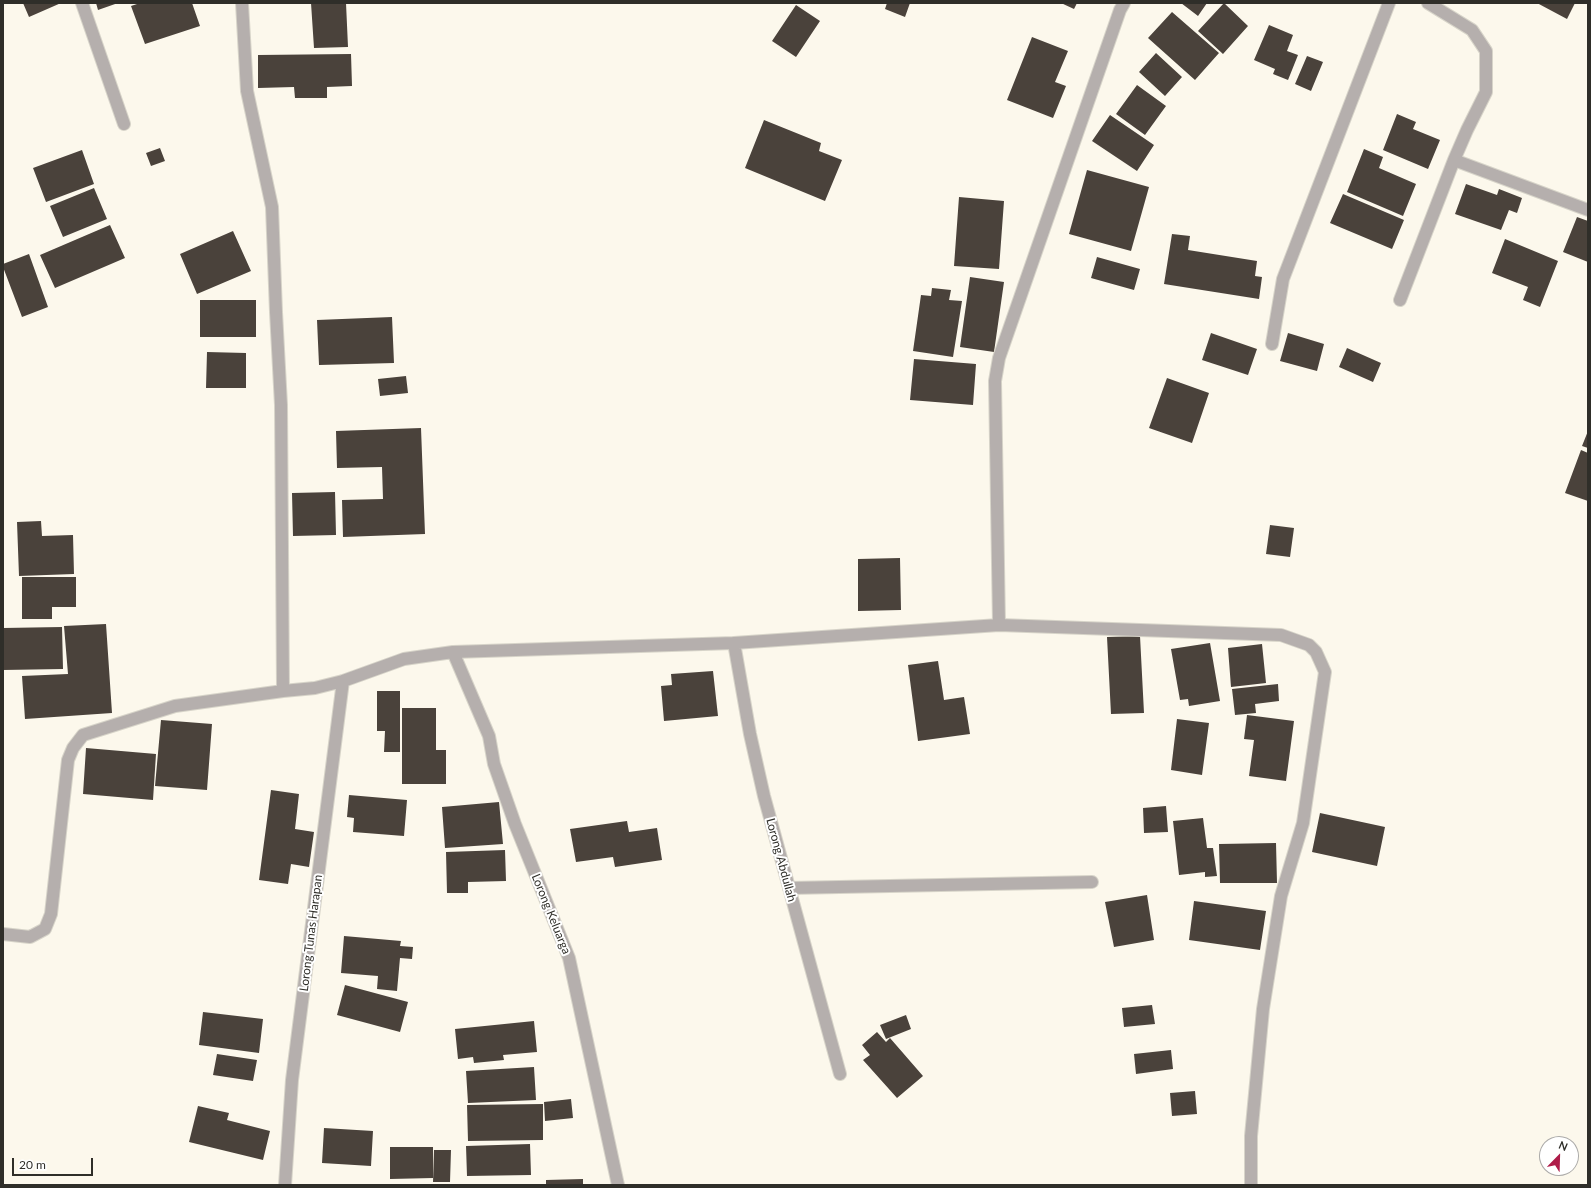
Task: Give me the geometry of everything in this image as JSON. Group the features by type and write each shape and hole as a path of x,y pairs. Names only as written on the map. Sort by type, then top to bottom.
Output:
{"street":[{"path":"82,3 124,124"},
{"path":"242,3 247,91 272,207 281,405 283,691"},
{"path":"999,625 995,381 999,358 1117,18 1124,3"},
{"path":"1272,344 1283,279 1389,3"},
{"path":"1400,300 1454,160 1486,92 1486,51 1472,30 1428,3"},
{"path":"1454,160 1588,210"},
{"path":"3,934 30,937 45,929 51,914 68,760 73,748 84,735 175,706 315,688 343,681 404,659 454,652 734,643 999,625 1281,635 1309,645 1316,652 1326,672 1303,823 1281,896 1263,1010 1251,1136 1251,1185"},
{"name":"Lorong Abdullah","path":"734,643 750,734 764,796 840,1074"},
{"name":"Lorong Keluarga","path":"454,652 489,736 494,764 515,824 569,958 618,1185"},
{"name":"Lorong Tunas Harapan","path":"285,1185 292,1080 343,681"},
{"path":"789,888 1092,882"}],"building":[{"path":"23,3 61,3 29,17"},
{"path":"96,3 118,3 98,10"},
{"path":"140,3 192,3 200,26 145,44 131,6"},
{"path":"311,3 346,3 348,47 314,48"},
{"path":"887,3 910,3 905,17 885,9"},
{"path":"1061,3 1077,3 1074,9"},
{"path":"1181,3 1207,3 1198,16"},
{"path":"1224,3 1248,26 1223,54 1198,31"},
{"path":"1537,3 1575,3 1567,19"},
{"path":"796,5 820,21 796,57 772,41"},
{"path":"1172,12 1219,53 1195,80 1148,38"},
{"path":"1269,25 1293,35 1287,51 1298,55 1288,80 1273,74 1275,69 1254,60"},
{"path":"1032,37 1068,51 1055,82 1066,86 1053,118 1007,100"},
{"path":"1156,53 1182,77 1165,96 1139,72"},
{"path":"351,54 352,86 327,87 327,98 295,98 294,87 258,88 258,55"},
{"path":"1307,56 1323,62 1311,91 1295,84"},
{"path":"1137,85 1166,106 1145,135 1116,114"},
{"path":"1397,114 1416,122 1413,129 1440,140 1428,169 1383,150"},
{"path":"1110,115 1154,145 1137,171 1092,141"},
{"path":"764,120 821,143 819,151 842,160 825,201 745,168"},
{"path":"160,148 165,161 151,166 146,153"},
{"path":"1364,149 1383,157 1379,168 1416,184 1403,216 1347,192"},
{"path":"82,150 94,184 46,202 33,168"},
{"path":"1087,170 1149,187 1131,251 1069,234"},
{"path":"1466,184 1497,195 1499,189 1522,198 1517,213 1509,210 1501,230 1455,214"},
{"path":"94,188 107,219 63,237 50,206"},
{"path":"1343,194 1404,220 1392,249 1330,223"},
{"path":"959,197 1004,201 999,269 954,266"},
{"path":"1577,217 1588,221 1588,262 1563,252"},
{"path":"110,225 125,258 55,288 40,255"},
{"path":"233,231 251,271 197,294 180,254"},
{"path":"1172,234 1190,236 1188,250 1257,261 1255,276 1262,277 1259,299 1164,284"},
{"path":"1505,239 1558,261 1540,307 1523,300 1528,287 1492,273"},
{"path":"29,254 48,307 22,317 3,264"},
{"path":"1097,257 1140,269 1134,290 1091,278"},
{"path":"970,277 1004,282 994,352 960,347"},
{"path":"932,288 951,290 949,300 962,301 953,357 913,351 921,295 931,296"},
{"path":"200,300 256,300 256,337 200,337"},
{"path":"392,317 394,363 319,365 317,320"},
{"path":"1211,333 1257,349 1248,375 1202,360"},
{"path":"1288,333 1324,344 1317,371 1280,361"},
{"path":"1347,348 1381,363 1373,382 1339,367"},
{"path":"207,352 246,353 246,388 206,388"},
{"path":"914,359 976,364 973,405 910,400"},
{"path":"406,376 408,393 380,396 378,379"},
{"path":"1167,378 1209,393 1192,443 1149,428"},
{"path":"421,428 425,534 343,537 342,500 383,499 382,467 337,468 336,431"},
{"path":"1588,431 1588,448 1582,446"},
{"path":"1581,450 1588,453 1588,501 1565,493"},
{"path":"335,492 336,535 293,536 292,493"},
{"path":"41,521 42,536 73,535 74,574 19,576 17,522"},
{"path":"1270,525 1294,528 1290,557 1266,554"},
{"path":"900,558 901,610 858,611 858,559"},
{"path":"22,577 76,577 76,607 52,607 52,619 22,619"},
{"path":"106,624 112,713 25,719 22,676 68,674 64,626"},
{"path":"62,627 63,669 3,670 3,628"},
{"path":"1140,636 1144,713 1111,714 1107,637"},
{"path":"1210,643 1220,701 1189,706 1188,699 1180,700 1171,649"},
{"path":"1262,644 1266,683 1231,687 1228,648"},
{"path":"938,661 944,700 964,697 970,734 918,741 908,665"},
{"path":"713,671 718,716 664,721 661,686 672,685 671,674"},
{"path":"1278,684 1279,701 1255,704 1256,713 1235,715 1232,689"},
{"path":"377,691 400,691 400,752 384,752 385,731 377,731"},
{"path":"402,708 436,708 436,750 446,750 446,784 402,784"},
{"path":"1247,715 1294,721 1286,781 1249,776 1254,740 1244,739"},
{"path":"1177,719 1209,723 1202,775 1171,770"},
{"path":"161,720 212,724 207,790 155,786"},
{"path":"86,748 156,754 153,800 83,794"},
{"path":"271,790 299,794 295,829 314,832 309,867 291,864 288,884 259,880"},
{"path":"349,795 407,800 404,836 353,832 354,818 347,817"},
{"path":"499,802 503,844 445,848 442,807"},
{"path":"1166,806 1168,832 1144,833 1143,808"},
{"path":"1320,813 1385,827 1377,866 1312,852"},
{"path":"1203,818 1207,848 1213,848 1217,876 1205,877 1205,872 1179,875 1173,821"},
{"path":"627,821 629,832 657,828 662,860 615,867 613,857 576,862 570,829"},
{"path":"1276,843 1277,883 1220,883 1219,844"},
{"path":"505,850 506,881 468,882 468,893 447,893 446,852"},
{"path":"1147,895 1154,940 1114,947 1105,902"},
{"path":"1194,901 1266,911 1260,950 1189,940"},
{"path":"344,936 401,941 400,946 413,947 412,959 400,958 397,991 377,989 378,976 341,973"},
{"path":"345,985 408,1002 400,1032 337,1015"},
{"path":"1152,1005 1155,1024 1124,1027 1122,1008"},
{"path":"203,1012 263,1019 259,1053 199,1045"},
{"path":"906,1015 911,1029 886,1039 880,1025"},
{"path":"534,1021 537,1052 503,1055 504,1060 474,1063 473,1057 458,1059 455,1029"},
{"path":"877,1032 886,1042 890,1038 923,1076 897,1098 863,1060 870,1055 862,1045"},
{"path":"1171,1050 1173,1069 1136,1074 1134,1054"},
{"path":"217,1054 257,1060 253,1081 213,1075"},
{"path":"534,1067 536,1100 468,1103 466,1071"},
{"path":"1195,1091 1197,1114 1172,1116 1170,1093"},
{"path":"571,1099 573,1118 545,1121 544,1102"},
{"path":"543,1104 543,1140 468,1141 467,1105"},
{"path":"198,1106 229,1113 227,1120 270,1131 263,1160 189,1142"},
{"path":"324,1128 373,1131 371,1166 322,1163"},
{"path":"530,1144 531,1175 467,1176 466,1146"},
{"path":"390,1147 433,1147 433,1178 390,1179"},
{"path":"434,1150 451,1150 450,1182 433,1182"},
{"path":"583,1179 583,1185 546,1185 546,1180"}]}
